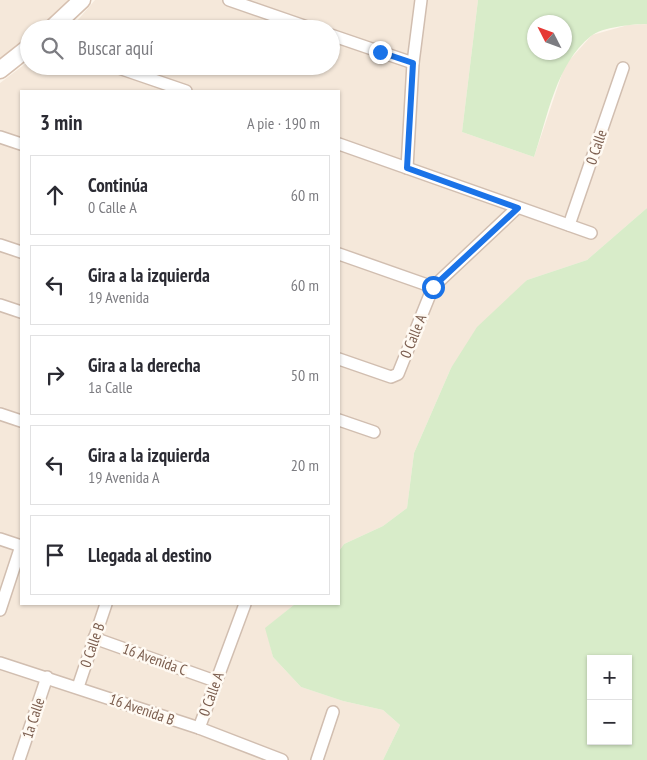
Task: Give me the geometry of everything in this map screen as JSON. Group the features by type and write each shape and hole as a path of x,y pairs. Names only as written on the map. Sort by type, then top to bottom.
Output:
{"street":[{"path":"61,20 82,0"},
{"path":"229,0 287,20"},
{"path":"407,168 413,63 421,0"},
{"path":"340,38 413,63"},
{"path":"0,70 20,54"},
{"name":"0 Calle","path":"569,225 623,68"},
{"path":"139,75 183,90"},
{"path":"0,137 20,144"},
{"path":"340,144 591,233"},
{"name":"0 Calle A","path":"340,360 391,377 398,374 433,287 518,208"},
{"path":"0,245 20,252"},
{"path":"340,254 433,287"},
{"path":"0,305 20,312"},
{"path":"0,414 20,421"},
{"path":"340,420 374,432"},
{"path":"0,539 20,546"},
{"path":"0,610 20,549"},
{"name":"0 Calle B","path":"78,687 106,605"},
{"name":"0 Calle A","path":"199,728 245,605"},
{"name":"16 Avenida C","path":"94,638 215,681"},
{"name":"16 Avenida B","path":"0,663 199,728 282,760"},
{"name":"1a Calle","path":"19,760 47,677"},
{"path":"317,760 333,712"}],"shaded area":[{"path":"0,0 71,0 50,20 20,20 20,45 0,62"},
{"path":"95,0 478,0 462,132 534,157 565,65 572,60 572,57 592,35 628,25 647,24 647,208 587,260 527,280 451,368 414,453 407,508 383,526 344,544 340,550 340,90 20,90 20,605 294,605 266,628 273,657 301,687 343,701 383,710 400,725 383,760 0,760 0,83 20,68 20,75 340,75 340,20 78,20"}],"green space":[{"path":"478,0 647,0 647,24 602,30 591,36 572,57 572,15 527,15 527,60 570,60 561,76 549,108 534,157 462,132"},
{"path":"647,208 647,760 383,760 400,725 383,710 343,701 301,687 273,657 265,628 294,605 340,605 340,550 344,544 383,526 407,508 414,453 451,368 477,327 527,280 587,260"}],"route":[{"path":"380,52 413,63 407,168 518,208 433,287"}]}
